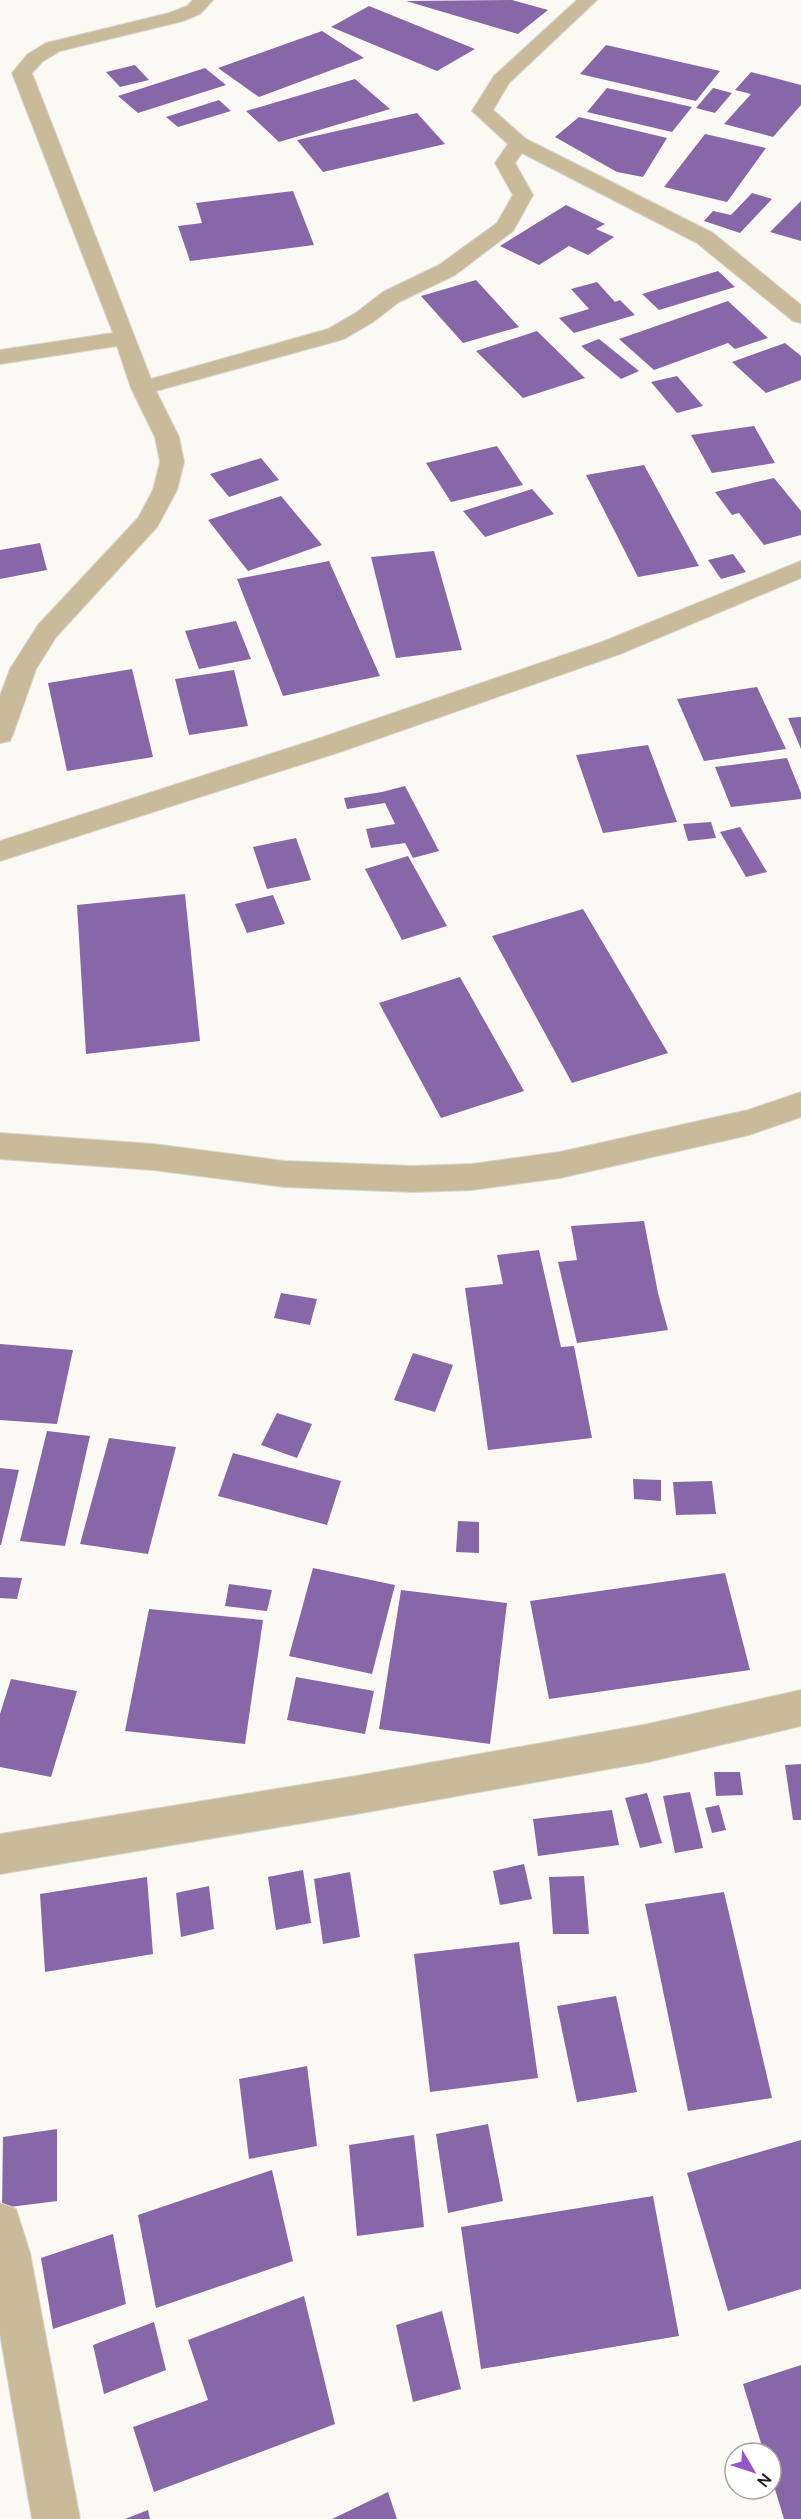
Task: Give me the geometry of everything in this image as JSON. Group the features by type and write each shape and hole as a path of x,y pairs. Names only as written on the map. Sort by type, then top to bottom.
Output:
{"street":[{"path":"0,734 12,671 148,522 165,490 171,462 167,436 143,388 126,338 22,74 38,55 69,42 183,15 202,4 204,0"},
{"path":"588,0 501,80 482,111 519,143 705,238 801,316"},
{"path":"143,388 336,334 365,317 391,297 447,270 506,227 524,195 505,163 519,143"},
{"path":"0,357 126,338"},
{"path":"0,851 330,745 611,648 801,569"},
{"path":"0,1146 153,1157 284,1174 413,1179 472,1177 571,1162 749,1122 801,1104"},
{"path":"0,1854 362,1794 636,1745 801,1708"},
{"path":"0,2225 8,2253 56,2519"}],"building":[{"path":"512,0 548,10 518,34 406,1"},
{"path":"369,6 475,49 437,71 331,27"},
{"path":"322,31 364,58 259,97 218,68"},
{"path":"606,45 720,71 696,101 580,74"},
{"path":"135,65 149,80 120,87 106,72"},
{"path":"205,68 226,85 138,113 118,96"},
{"path":"751,72 801,85 801,105 773,137 724,124 751,94 735,90"},
{"path":"355,79 390,109 279,142 246,111"},
{"path":"607,88 692,107 672,132 587,112"},
{"path":"713,88 732,93 715,113 696,108"},
{"path":"219,100 231,111 178,127 166,117"},
{"path":"417,113 445,144 323,172 297,140"},
{"path":"579,117 667,138 643,177 617,172 555,137"},
{"path":"705,134 766,148 727,202 664,187"},
{"path":"293,191 314,245 190,261 178,226 202,223 196,203"},
{"path":"752,193 772,199 740,233 704,221 713,211 731,215"},
{"path":"801,201 801,241 770,232"},
{"path":"566,205 605,224 596,229 614,237 588,255 569,246 539,265 500,246"},
{"path":"718,271 735,287 659,310 642,294"},
{"path":"476,280 519,327 463,343 421,296"},
{"path":"597,282 615,302 620,300 635,315 574,333 559,318 589,309 571,289"},
{"path":"728,301 768,338 735,349 728,343 654,370 619,339"},
{"path":"537,331 585,378 523,398 476,351"},
{"path":"599,339 639,371 621,379 581,346"},
{"path":"785,343 801,356 801,380 766,393 732,362"},
{"path":"677,376 703,406 677,413 651,382"},
{"path":"754,426 775,463 712,473 691,435"},
{"path":"497,446 523,485 451,502 426,463"},
{"path":"261,458 279,480 229,497 210,474"},
{"path":"644,465 699,566 638,577 586,475"},
{"path":"774,478 801,511 801,535 764,545 739,513 732,515 715,492"},
{"path":"532,489 554,514 485,537 463,511"},
{"path":"281,496 322,545 248,571 208,520"},
{"path":"40,543 47,570 0,579 0,550"},
{"path":"434,551 462,650 396,658 371,557"},
{"path":"733,554 746,572 721,579 708,560"},
{"path":"329,561 380,676 283,696 237,579"},
{"path":"236,621 251,659 199,669 185,631"},
{"path":"132,669 153,757 67,771 48,683"},
{"path":"234,670 248,726 189,735 175,679"},
{"path":"757,687 786,749 704,761 677,699"},
{"path":"801,717 801,749 788,718"},
{"path":"648,745 677,822 603,833 576,755"},
{"path":"787,758 801,793 801,799 731,807 715,767"},
{"path":"405,786 439,851 413,858 405,843 371,848 366,829 395,824 385,803 347,809 344,798"},
{"path":"711,822 716,838 688,841 683,824"},
{"path":"740,827 767,872 746,877 720,832"},
{"path":"296,838 311,880 267,889 253,847"},
{"path":"408,856 447,926 402,940 365,869"},
{"path":"185,894 200,1041 86,1054 77,905"},
{"path":"273,895 285,924 247,933 235,904"},
{"path":"583,909 668,1053 572,1083 492,936"},
{"path":"460,977 524,1091 441,1118 379,1003"},
{"path":"644,1221 658,1293 668,1330 577,1343 558,1262 577,1260 571,1226"},
{"path":"539,1250 561,1347 574,1346 592,1438 488,1450 465,1288 503,1284 497,1255"},
{"path":"281,1293 317,1299 310,1325 274,1318"},
{"path":"0,1344 73,1350 57,1424 0,1420"},
{"path":"413,1353 453,1365 435,1412 394,1400"},
{"path":"277,1413 312,1424 297,1458 261,1445"},
{"path":"47,1431 90,1436 65,1546 20,1541"},
{"path":"109,1438 176,1447 148,1554 80,1544"},
{"path":"233,1453 341,1481 327,1525 218,1496"},
{"path":"0,1468 19,1470 1,1545 0,1545"},
{"path":"633,1479 661,1480 661,1501 634,1499"},
{"path":"712,1481 716,1514 676,1515 673,1482"},
{"path":"458,1521 479,1522 479,1553 456,1552"},
{"path":"313,1568 395,1585 372,1674 289,1656"},
{"path":"725,1573 750,1670 549,1699 530,1601"},
{"path":"0,1577 22,1578 17,1599 0,1598"},
{"path":"229,1584 272,1590 267,1611 225,1606"},
{"path":"401,1590 507,1603 490,1744 379,1729"},
{"path":"149,1609 263,1620 245,1744 125,1731"},
{"path":"296,1677 374,1691 365,1734 287,1720"},
{"path":"11,1679 77,1691 51,1777 0,1767 0,1714"},
{"path":"801,1764 801,1820 793,1820 785,1765"},
{"path":"714,1772 740,1772 743,1795 716,1796"},
{"path":"690,1792 703,1848 675,1853 663,1796"},
{"path":"647,1793 662,1843 640,1848 625,1798"},
{"path":"719,1805 726,1830 712,1833 705,1808"},
{"path":"612,1810 619,1845 538,1856 533,1819"},
{"path":"524,1864 532,1899 500,1905 493,1871"},
{"path":"303,1870 311,1923 276,1930 268,1877"},
{"path":"350,1872 360,1937 323,1944 314,1879"},
{"path":"584,1876 589,1934 553,1934 549,1877"},
{"path":"147,1877 153,1954 45,1972 40,1894"},
{"path":"209,1886 214,1929 181,1937 176,1893"},
{"path":"724,1892 772,2098 688,2111 645,1904"},
{"path":"519,1942 538,2078 430,2092 414,1954"},
{"path":"616,1996 637,2092 577,2102 557,2006"},
{"path":"307,2066 317,2146 249,2159 239,2079"},
{"path":"488,2124 503,2201 448,2213 436,2134"},
{"path":"57,2129 57,2201 2,2208 3,2137"},
{"path":"414,2135 424,2227 357,2236 349,2145"},
{"path":"801,2140 801,2289 728,2311 687,2173"},
{"path":"272,2170 293,2261 156,2308 138,2215"},
{"path":"653,2196 679,2336 481,2369 461,2227"},
{"path":"113,2234 126,2304 53,2329 41,2258"},
{"path":"304,2296 335,2424 154,2492 133,2427 208,2400 188,2340"},
{"path":"442,2311 461,2389 413,2402 396,2325"},
{"path":"154,2322 166,2370 104,2394 93,2345"},
{"path":"801,2365 801,2519 784,2519 779,2501 783,2501 783,2441 760,2441 743,2384"},
{"path":"388,2492 397,2519 332,2519"},
{"path":"148,2510 150,2519 125,2519"}]}
